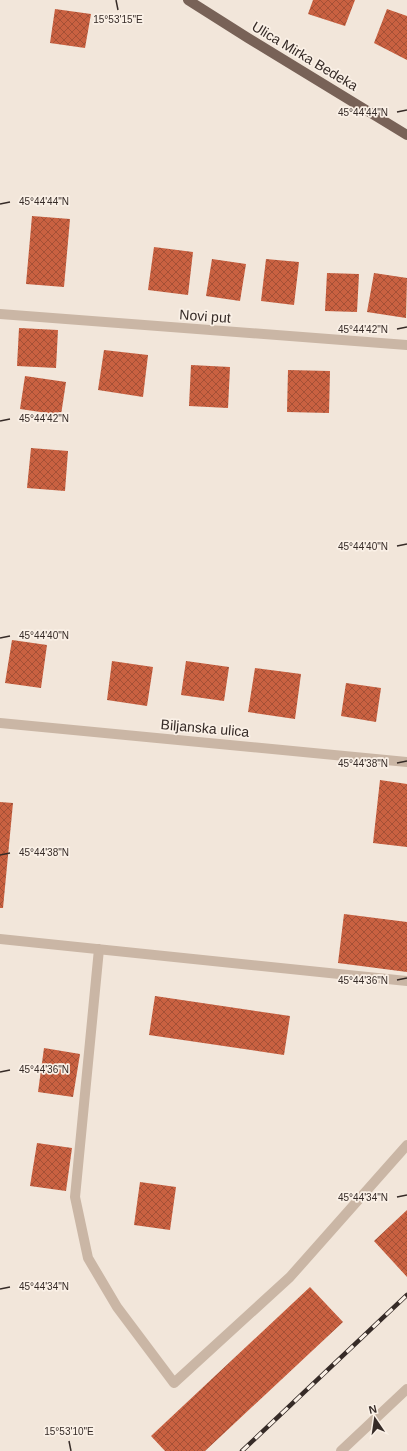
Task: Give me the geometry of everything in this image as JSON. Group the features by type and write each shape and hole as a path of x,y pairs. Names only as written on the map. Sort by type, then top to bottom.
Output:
{"main road":[{"name":"Ulica Mirka Bedeka","path":"188,0 407,135"}],"street":[{"name":"Novi put","path":"0,314 407,345"},
{"name":"Biljanska ulica","path":"0,723 407,762"},
{"path":"0,939 407,981"},
{"path":"99,949 75,1197 88,1258 117,1307 174,1383 290,1277 407,1145"},
{"path":"341,1451 407,1389"}],"building":[{"path":"313,0 355,0 345,26 308,14"},
{"path":"55,9 91,14 85,48 50,43"},
{"path":"387,9 407,16 407,60 374,43"},
{"path":"32,216 70,219 64,287 26,284"},
{"path":"154,247 193,252 188,295 148,290"},
{"path":"212,259 246,264 240,301 206,296"},
{"path":"266,259 299,262 294,305 261,301"},
{"path":"327,273 359,274 357,312 325,311"},
{"path":"374,273 407,278 406,318 367,312"},
{"path":"19,328 58,330 56,368 17,366"},
{"path":"104,350 148,355 143,397 98,390"},
{"path":"191,365 230,367 228,408 189,406"},
{"path":"288,370 330,371 329,413 287,412"},
{"path":"25,376 66,382 61,415 20,409"},
{"path":"31,448 68,451 65,491 27,488"},
{"path":"12,640 47,645 41,688 5,683"},
{"path":"112,661 153,667 147,706 107,700"},
{"path":"186,661 229,667 224,701 181,695"},
{"path":"255,668 301,674 295,719 248,712"},
{"path":"346,683 381,688 376,722 341,716"},
{"path":"380,780 407,784 407,847 373,843"},
{"path":"0,802 13,803 3,908 0,908"},
{"path":"344,914 407,922 407,972 338,963"},
{"path":"155,996 290,1016 284,1055 149,1035"},
{"path":"44,1048 80,1054 73,1097 38,1092"},
{"path":"37,1143 72,1148 66,1191 30,1186"},
{"path":"140,1182 176,1187 170,1230 134,1225"},
{"path":"407,1210 407,1277 374,1241"},
{"path":"310,1287 343,1322 205,1451 165,1451 151,1436"}],"railway":[{"path":"242,1451 407,1295"}]}
